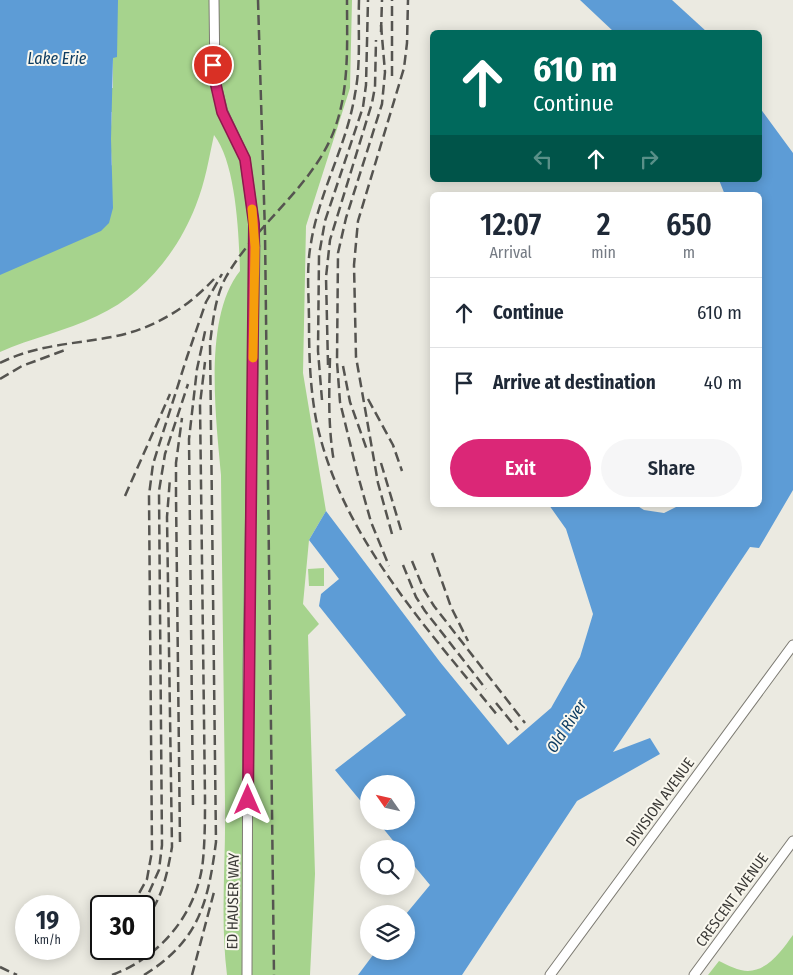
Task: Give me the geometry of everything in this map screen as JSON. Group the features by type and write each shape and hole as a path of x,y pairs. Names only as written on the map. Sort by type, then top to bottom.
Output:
{"street":[{"name":"ED HAUSER WAY","path":"214,0 213,65 215,81 222,112 245,159 254,224 255,247 248,670 247,975"},
{"name":"DIVISION AVENUE","path":"550,975 793,645"},
{"name":"CRESCENT AVENUE","path":"694,975 793,841"}],"green space":[{"path":"0,0 352,0 350,88 306,226 303,373 326,511 309,540 303,604 319,624 308,635 315,874 310,975 227,975 224,911 225,805 221,475 215,398 215,369 216,341 221,314 228,291 240,271 235,200 227,163 214,135 202,188 196,205 169,255 144,284 114,307 97,316 0,352 0,239 112,165 111,151 0,153 0,129 111,127 112,112 0,115 0,91 113,88 113,58"},
{"path":"324,568 324,586 309,586 308,569"},
{"path":"793,935 793,975 708,975 719,961 744,971 756,970 769,963"}],"water":[{"name":"Lake Erie","path":"0,0 118,0 117,57 113,58 111,139 113,208 109,223 101,231 0,275"},
{"path":"580,0 672,0 705,30 612,30"},
{"name":"Old River","path":"762,111 793,153 793,490 759,548 750,547 613,752 650,738 660,754 577,801 462,975 358,975 369,960 415,960 415,905 413,905 430,885 415,867 415,840 393,840 384,830 415,830 415,775 360,775 360,800 335,770 406,715 319,606 321,594 339,579 309,540 326,511 440,662 508,745 551,708 580,657 593,614 566,529 550,507 639,507 644,510 664,513 676,507 762,507 762,192 724,192 720,182 762,182"}],"railway":[{"path":"258,0 265,233 274,975"},
{"path":"144,975 163,962 177,948 189,934 198,919 209,884 216,842 210,343 215,309 222,285 238,259 251,241 309,175 331,138 342,105 344,88 347,53 347,0"},
{"path":"359,0 359,59 355,94 346,132 320,205 309,253 310,358 312,395 316,419 328,461 344,502 365,540 415,614 498,716"},
{"path":"322,400 318,351 319,255 325,221 363,107 366,85 368,0"},
{"path":"381,32 382,0"},
{"path":"392,0 392,76"},
{"path":"392,534 378,483 356,357 354,265 358,221 404,68 407,43 408,0"},
{"path":"381,25 385,72 382,104 346,218 338,253 337,362 340,402 357,472 371,522 389,566"},
{"path":"328,365 326,277 330,240 372,103 375,87 376,40"},
{"path":"138,895 147,879 152,851 149,495 153,464 206,302 222,274"},
{"path":"0,363 27,352 112,337 141,329 168,316 192,300 214,279"},
{"path":"193,805 189,439 197,369 206,327"},
{"path":"0,379 22,366 65,350"},
{"path":"330,358 329,397 334,462"},
{"path":"112,975 146,957 174,930 194,897 200,879 203,860 205,798 200,404 205,362"},
{"path":"343,366 350,402 367,450"},
{"path":"148,895 159,870 162,845 159,491 165,454 188,384"},
{"path":"125,496 170,394"},
{"path":"368,399 393,445 402,471"},
{"path":"180,842 176,463 182,418"},
{"path":"381,463 401,530"},
{"path":"155,905 166,877 172,847 167,517 170,478"},
{"path":"432,553 451,607 468,641"},
{"path":"412,561 424,590 434,606 525,723"},
{"path":"403,565 416,597 425,611 486,689"},
{"path":"496,703 518,730"},
{"path":"192,975 214,892"},
{"path":"0,967 17,975"}],"slow traffic":[{"path":"252,209 255,247 253,358"}],"route":[{"path":"213,65 222,112 245,159 254,224 248,800"}]}
